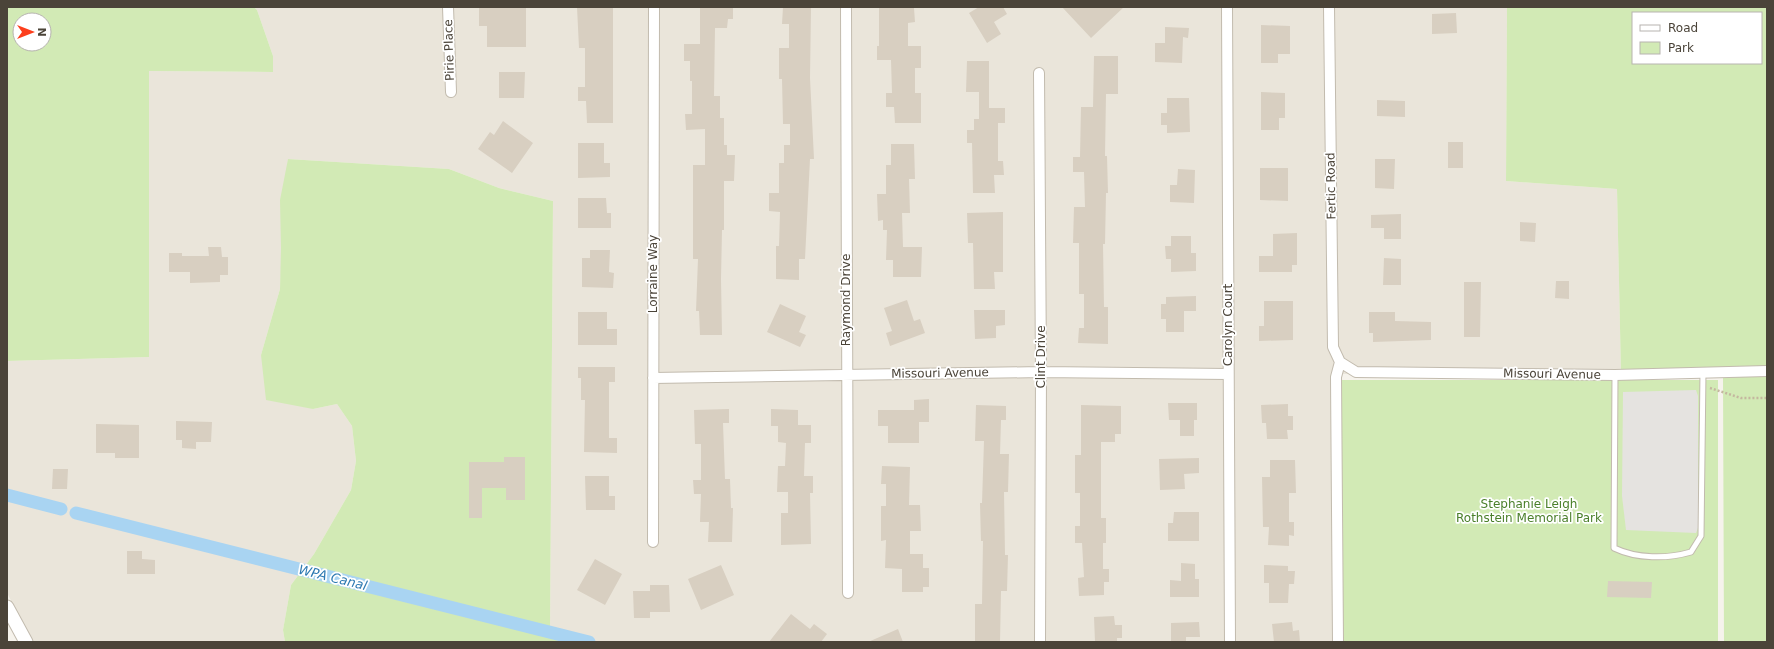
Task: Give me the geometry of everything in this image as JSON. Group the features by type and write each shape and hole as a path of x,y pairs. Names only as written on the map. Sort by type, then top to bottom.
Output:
{"street":[{"name":"Pirie Place","path":"448,7 451,92"},
{"name":"Lorraine Way","path":"652,542 654,7"},
{"name":"Raymond Drive","path":"846,7 846,374 848,593"},
{"name":"Carolyn Court","path":"1227,7 1230,642"},
{"name":"Fertic Road","path":"1330,7 1333,348 1340,362"},
{"name":"Clint Drive","path":"1038,73 1041,372 1040,642"},
{"name":"Missouri Avenue","path":"1340,362 1356,372 1615,375 1703,372 1767,372"},
{"path":"1338,642 1336,377 1340,362"},
{"name":"Missouri Avenue","path":"652,378 1041,372 1228,374"},
{"path":"7,607 26,642"}],"lane":[{"path":"1615,375 1614,548 1627,554 1673,557 1691,552 1701,536 1703,372"}],"path":[{"path":"1702,385 1741,398 1767,398"}],"shaded area":[{"path":"254,7 1507,7 1506,181 1617,189 1621,374 1335,374 1334,642 579,642 550,634 553,201 499,188 449,169 288,159 280,289 261,355 313,409 337,404 352,426 356,461 351,490 314,554 291,585 283,630 285,642 33,642 7,593 7,361 149,357 149,71 273,72 273,56 257,10"},
{"path":"1696,390 1698,396 1698,528 1696,533 1626,530 1622,496 1623,392"}],"green space":[{"path":"7,7 254,7 257,10 273,56 273,72 149,71 149,357 7,361"},
{"path":"1507,7 1767,7 1767,642 1724,642 1723,377 1621,374 1617,189 1506,181"},
{"path":"288,159 449,169 499,188 553,201 550,634 579,642 285,642 283,630 291,585 314,554 351,490 356,461 352,426 337,404 313,409 266,400 261,355 280,289 280,200"},
{"name":"Stephanie Leigh Rothstein Memorial Park","path":"1341,380 1718,380 1718,642 1340,642"}],"building":[{"path":"479,7 526,7 526,47 487,47 487,26 479,26"},
{"path":"577,7 613,7 613,123 587,123 586,101 578,101 578,87 585,87 585,48 579,48"},
{"path":"700,7 733,7 733,19 728,19 727,28 715,28 714,96 720,96 720,118 724,118 724,145 727,145 727,155 735,155 734,181 724,181 724,230 722,230 721,279 722,335 700,335 699,311 696,311 698,259 693,259 693,165 705,165 705,129 686,130 685,114 692,114 692,81 690,81 690,61 684,61 684,44 700,44"},
{"path":"783,7 811,7 810,78 814,159 810,159 805,259 799,259 799,280 776,279 776,246 779,246 780,212 769,211 769,193 779,193 779,163 784,163 784,145 790,145 790,124 783,124 782,79 779,79 779,48 789,48 789,24 782,24"},
{"path":"879,7 914,8 915,22 908,23 908,46 921,46 921,68 915,68 915,93 921,93 921,123 895,123 894,107 886,107 886,93 892,93 891,60 877,60 877,46 879,46"},
{"path":"979,7 1003,7 1007,14 994,22 1001,34 987,43 969,13"},
{"path":"1062,7 1124,7 1091,38"},
{"path":"1456,13 1457,33 1432,34 1432,14"},
{"path":"1261,25 1290,26 1290,54 1278,54 1278,63 1261,63"},
{"path":"1165,27 1189,28 1188,38 1183,37 1182,63 1155,62 1155,43 1165,43"},
{"path":"1094,56 1118,56 1118,94 1106,94 1105,156 1107,156 1108,193 1106,193 1105,244 1103,244 1104,307 1108,307 1108,344 1078,343 1079,328 1084,328 1084,294 1079,294 1079,243 1073,243 1074,207 1085,207 1084,172 1073,172 1073,157 1080,157 1081,107 1093,107"},
{"path":"967,61 989,61 989,108 1005,108 1005,123 998,123 998,161 1003,161 1004,175 994,175 995,193 973,193 972,143 967,143 967,130 974,130 974,119 979,119 979,92 966,92"},
{"path":"499,72 525,72 524,98 499,98"},
{"path":"1261,92 1285,93 1285,118 1279,118 1279,130 1261,130"},
{"path":"1167,98 1189,98 1190,132 1167,133 1167,125 1161,125 1161,113 1167,113"},
{"path":"1377,100 1405,101 1405,117 1377,116"},
{"path":"503,121 533,143 512,173 478,149 490,132 494,135"},
{"path":"1448,142 1463,142 1463,168 1448,168"},
{"path":"578,143 604,143 604,163 610,163 610,177 578,178"},
{"path":"891,144 914,144 915,179 909,179 910,213 902,213 903,247 922,247 921,277 893,277 893,260 886,260 887,230 883,230 883,220 878,221 877,194 886,194 886,165 891,165"},
{"path":"1375,159 1395,159 1394,189 1375,188"},
{"path":"1260,168 1288,168 1288,201 1260,200"},
{"path":"1178,169 1195,170 1194,203 1170,202 1170,185 1177,185"},
{"path":"578,198 606,198 607,213 611,213 611,228 578,228"},
{"path":"1003,212 1003,272 994,272 995,289 974,289 973,243 968,243 967,213"},
{"path":"1401,214 1401,239 1384,239 1384,228 1371,228 1371,215"},
{"path":"1520,222 1536,223 1535,242 1520,241"},
{"path":"1297,233 1297,265 1292,265 1292,272 1259,272 1259,256 1273,256 1273,234"},
{"path":"1171,236 1191,236 1191,253 1196,253 1196,271 1171,272 1171,259 1166,259 1165,246 1171,246"},
{"path":"208,247 221,247 222,257 228,257 228,275 220,275 220,282 190,283 190,272 169,272 169,253 182,253 182,256 209,256"},
{"path":"590,250 610,250 609,272 614,273 613,288 582,287 582,258 590,258"},
{"path":"1384,258 1401,259 1401,285 1383,285"},
{"path":"1556,281 1569,281 1569,299 1555,298"},
{"path":"1464,282 1481,282 1480,337 1464,337"},
{"path":"1196,296 1196,311 1184,311 1184,332 1166,332 1166,319 1161,319 1161,304 1166,304 1166,297"},
{"path":"907,300 914,321 920,319 925,333 890,346 886,333 892,331 884,308"},
{"path":"1264,301 1293,301 1293,340 1259,341 1259,326 1264,326"},
{"path":"780,304 806,316 799,332 806,335 800,347 767,332"},
{"path":"974,310 1005,310 1005,325 996,326 996,338 975,339"},
{"path":"578,312 607,312 607,329 617,329 617,345 578,345"},
{"path":"1369,312 1395,312 1395,321 1431,322 1431,340 1373,342 1373,333 1369,333"},
{"path":"578,367 615,367 615,382 609,382 609,438 617,438 617,453 584,452 585,400 581,400 581,378 578,378"},
{"path":"929,399 929,422 919,422 919,443 888,443 888,426 878,426 878,410 914,410 914,400"},
{"path":"1168,403 1197,403 1197,420 1194,420 1194,436 1180,436 1180,420 1169,420"},
{"path":"1288,404 1288,416 1293,416 1293,430 1287,430 1288,439 1267,439 1266,423 1262,423 1261,405"},
{"path":"976,405 1006,406 1006,420 1001,420 1000,454 1009,454 1008,492 1004,492 1005,555 1008,555 1007,591 1001,591 1000,642 975,642 975,604 982,604 983,541 981,541 980,503 982,503 984,441 975,441"},
{"path":"1081,405 1121,406 1121,434 1115,434 1115,442 1101,442 1101,518 1106,518 1106,543 1103,543 1103,569 1109,569 1109,582 1104,582 1104,595 1079,596 1078,578 1084,577 1082,543 1075,543 1075,526 1080,526 1080,493 1075,493 1075,455 1081,455"},
{"path":"729,409 729,423 723,423 725,479 730,479 731,508 733,508 732,542 708,542 709,522 700,522 701,494 694,494 693,480 701,480 701,444 695,444 694,410"},
{"path":"771,409 798,410 798,425 811,425 811,443 805,443 804,476 813,476 813,493 810,493 811,544 781,545 781,513 788,513 788,492 777,492 778,466 785,466 786,443 778,442 778,426 771,426"},
{"path":"176,421 212,422 211,442 196,442 196,449 182,448 182,440 176,440"},
{"path":"96,424 139,425 139,458 115,458 115,453 96,453"},
{"path":"504,457 525,457 525,500 506,500 506,488 482,488 482,518 469,518 469,462 504,462"},
{"path":"1199,458 1199,473 1184,474 1185,489 1160,490 1159,459"},
{"path":"1270,460 1295,460 1296,493 1289,493 1289,522 1294,522 1294,536 1289,535 1289,546 1268,545 1269,527 1263,527 1262,477 1270,477"},
{"path":"882,466 910,467 909,505 920,505 921,531 910,531 910,554 923,554 923,568 929,568 929,587 923,587 923,592 902,592 902,569 885,568 886,540 881,541 881,506 886,506 886,484 881,484"},
{"path":"53,469 68,469 67,489 52,489"},
{"path":"585,476 609,476 609,496 615,496 615,510 586,510"},
{"path":"1174,512 1199,512 1199,541 1168,541 1168,523 1173,523"},
{"path":"127,551 142,551 142,559 155,560 155,574 127,574"},
{"path":"595,559 622,574 605,605 577,590"},
{"path":"1181,563 1195,564 1195,579 1199,579 1199,597 1170,597 1170,580 1181,581"},
{"path":"721,565 734,595 701,610 688,579"},
{"path":"1264,565 1288,566 1288,571 1295,571 1294,584 1289,584 1288,603 1269,603 1269,583 1264,583"},
{"path":"1608,581 1652,582 1651,598 1607,597"},
{"path":"650,585 669,585 670,612 650,612 650,618 634,618 633,591 650,591"},
{"path":"791,614 810,629 814,624 827,634 821,642 769,642"},
{"path":"1114,616 1115,625 1122,625 1122,638 1117,638 1117,642 1095,642 1094,617"},
{"path":"1199,622 1200,637 1186,637 1186,642 1171,642 1171,623"},
{"path":"1292,622 1293,631 1299,630 1300,642 1274,642 1272,624"},
{"path":"898,629 903,642 868,642"}],"waterway":[{"name":"WPA Canal","path":"7,495 61,509"},
{"name":"WPA Canal","path":"76,513 589,642"}]}
